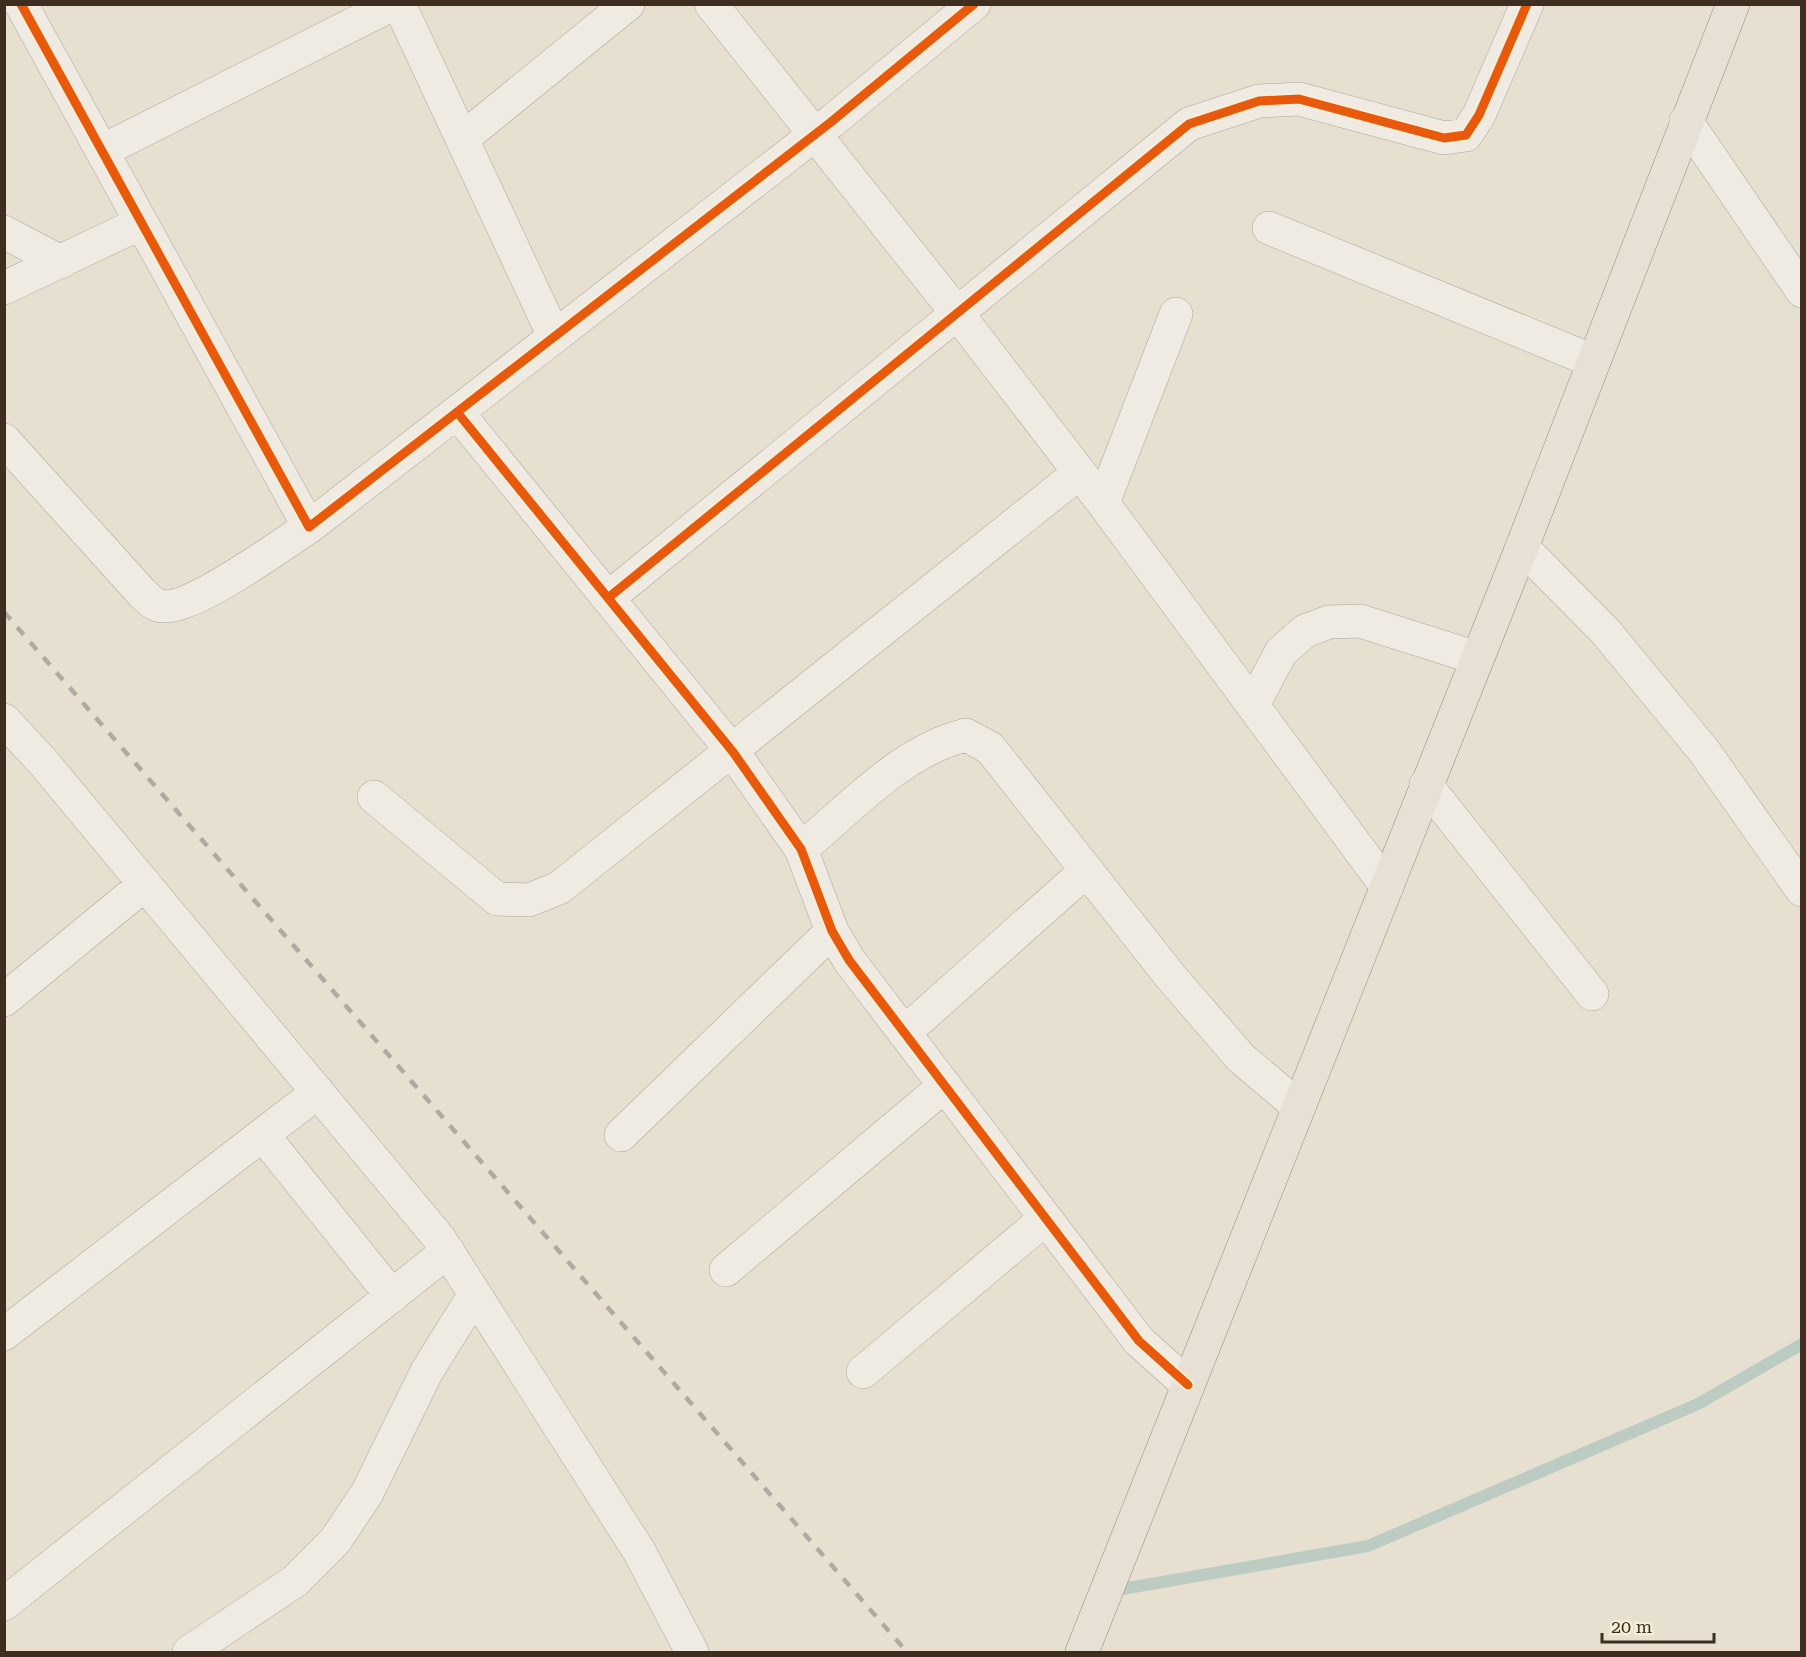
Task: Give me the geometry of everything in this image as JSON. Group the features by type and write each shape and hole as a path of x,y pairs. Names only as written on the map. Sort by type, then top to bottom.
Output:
{"main road":[{"path":"1082,1653 1522,548 1733,4"}],"street":[{"path":"102,152 393,4"},
{"path":"399,4 554,336"},
{"path":"462,139 628,4"},
{"path":"711,4 957,313 1103,503 1387,887"},
{"path":"4,440 142,593 157,605 175,606 198,598 309,526 814,135 974,4"},
{"path":"608,598 1189,124 1259,101 1299,99 1444,138 1466,135 1479,116 1527,4"},
{"path":"26,7 102,152 309,526"},
{"path":"1686,121 1802,291"},
{"path":"4,288 141,222"},
{"path":"1269,228 1593,361"},
{"path":"4,232 61,262"},
{"path":"1103,503 1176,314"},
{"path":"457,412 733,752 801,849 832,931 849,960 1139,1341 1188,1385"},
{"path":"374,797 497,899 529,900 559,888 733,752 1079,473"},
{"path":"1522,548 1621,649 1704,751 1802,890"},
{"path":"1253,705 1281,652 1305,631 1329,622 1360,621 1477,658"},
{"path":"4,720 43,762 448,1251 639,1551 692,1653"},
{"path":"801,849 915,754 942,741 966,735 990,748 1171,976 1241,1058 1299,1107"},
{"path":"1426,785 1592,994"},
{"path":"904,1033 1087,870"},
{"path":"4,1000 145,884"},
{"path":"621,1135 832,931"},
{"path":"726,1270 944,1087"},
{"path":"4,1334 318,1092"},
{"path":"263,1135 392,1296"},
{"path":"863,1372 1045,1219"},
{"path":"4,1604 448,1251"},
{"path":"189,1653 295,1581 335,1541 367,1493 428,1371 475,1294"}],"waterway":[{"path":"1111,1591 1368,1546 1698,1404 1802,1344"}],"railway":[{"path":"4,612 907,1652"}],"cycle path":[{"path":"21,4 309,527 831,122 974,4"},
{"path":"608,598 1189,124 1259,101 1299,99 1444,138 1466,135 1479,115 1527,4"},
{"path":"457,412 733,752 801,849 832,931 849,960 1139,1341 1188,1385"}]}
